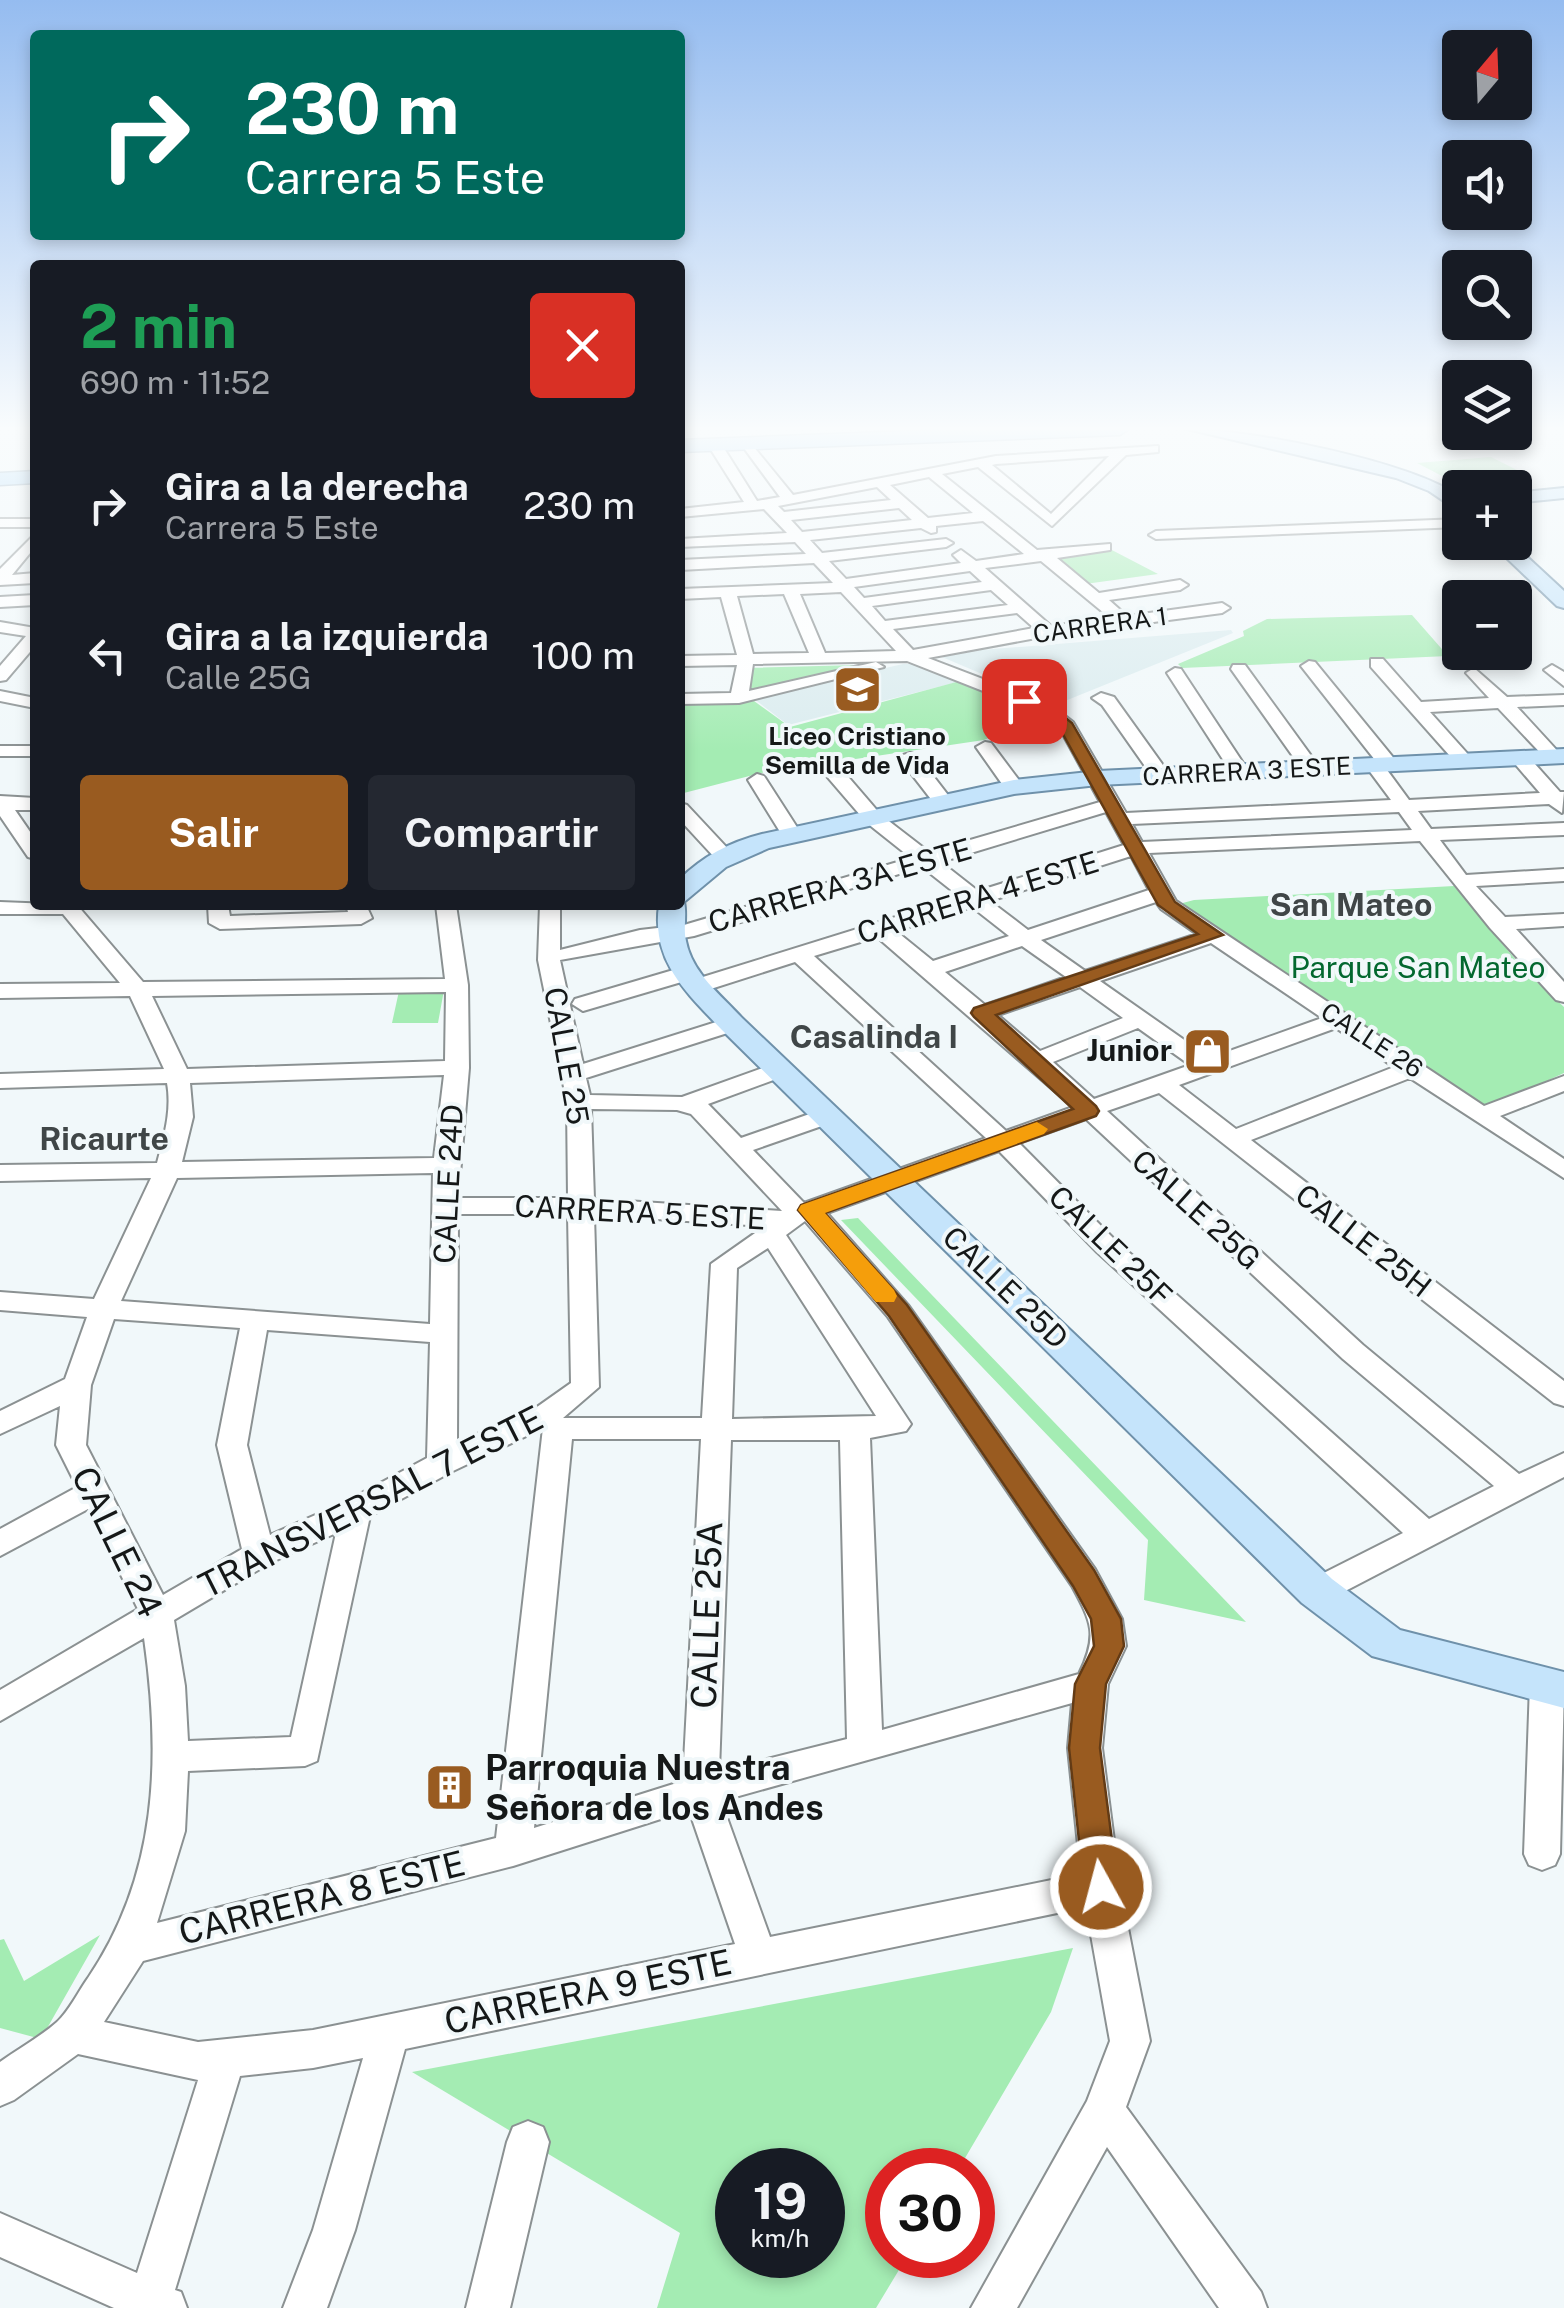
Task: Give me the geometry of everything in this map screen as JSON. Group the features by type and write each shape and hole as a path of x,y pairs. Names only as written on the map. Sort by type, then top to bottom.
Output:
{"main road":[{"path":"1532,554 1564,582"},
{"path":"1518,560 1564,602"},
{"name":"CARRERA 3 ESTE","path":"702,866 792,835 1014,787 1098,778 1559,756"},
{"path":"685,888 702,866"},
{"name":"CALLE 25D","path":"670,919 678,963 732,1024 1317,1591 1386,1644 1556,1687"}],"street":[{"path":"685,543 799,537"},
{"name":"CALLE 26","path":"799,537 912,657 1045,709 1067,726 1168,905 1564,1170"},
{"path":"939,537 1047,631"},
{"path":"1014,537 1124,621"},
{"path":"685,565 819,558 946,543"},
{"path":"685,594 844,586 969,563 1105,546"},
{"path":"0,556 28,554"},
{"path":"0,579 28,554"},
{"path":"1078,584 1160,574"},
{"path":"0,579 30,578"},
{"path":"1094,598 1180,584"},
{"path":"860,602 993,586"},
{"path":"790,589 819,658"},
{"path":"728,592 746,659 739,698"},
{"path":"0,602 30,600"},
{"path":"882,626 1018,608"},
{"name":"CARRERA 1","path":"685,661 912,657 1047,631 1222,608"},
{"path":"1,627 30,631"},
{"path":"0,676 30,638"},
{"path":"685,700 739,698 912,657"},
{"path":"1377,663 1466,761"},
{"path":"1309,666 1381,765 1404,806 1460,880 1497,924 1559,985"},
{"path":"1239,669 1310,768"},
{"path":"1176,673 1240,772"},
{"path":"1474,673 1559,756"},
{"path":"0,696 30,702"},
{"path":"1101,698 1108,702 1161,775"},
{"path":"1417,707 1564,700"},
{"path":"985,747 1014,787"},
{"path":"0,751 30,751"},
{"path":"910,758 944,803"},
{"path":"1519,758 1561,802"},
{"path":"832,768 874,819 1027,940 1210,1068"},
{"path":"757,780 792,835"},
{"name":"CARRERA 3A ESTE","path":"565,955 670,919 686,932 929,860 1117,812 1561,802"},
{"path":"2,803 30,804"},
{"path":"2,803 30,845"},
{"path":"685,821 702,866"},
{"name":"CARRERA 4 ESTE","path":"583,1004 799,954 1137,848 1564,829"},
{"path":"1460,880 1564,875"},
{"path":"928,970 1161,893"},
{"path":"0,908 30,907"},
{"name":"CALLE 24","path":"70,910 138,990 178,1077 181,1118 167,1170 104,1308 77,1385 70,1445 157,1614 168,1686 171,1758 166,1831 130,1947 73,2034"},
{"name":"CALLE 24D","path":"442,1463 446,1165 457,1068 457,985 447,910"},
{"name":"CALLE 25","path":"550,910 549,960 579,1102 585,1386"},
{"path":"219,914 358,912"},
{"path":"1497,924 1564,920"},
{"name":"CALLE 25G","path":"881,929 1037,1060 1354,1352 1515,1487"},
{"path":"982,1013 1214,935"},
{"name":"CALLE 25F","path":"799,954 1003,1141 1106,1246 1425,1534"},
{"path":"0,991 457,985"},
{"path":"1037,1060 1142,1019"},
{"name":"CARRERA 5 ESTE","path":"446,1206 582,1206 792,1219 892,1179 1340,1019"},
{"path":"575,1074 732,1024"},
{"path":"0,1082 457,1068"},
{"path":"1233,1138 1414,1068"},
{"path":"579,1102 692,1106 779,1070"},
{"path":"1485,1114 1564,1083"},
{"name":"CALLE 25H","path":"1163,1084 1564,1396"},
{"path":"513,1850 552,1421 714,1431 855,1430 896,1424 792,1219 739,1147 692,1106"},
{"path":"739,1147 827,1116"},
{"path":"0,1173 446,1165"},
{"path":"792,1219 898,1310 1084,1578 1106,1619 1109,1646 1091,1684 1084,1748 1101,1887 1130,2042 1103,2113 992,2308"},
{"name":"CALLE 25A","path":"758,1956 700,1792 714,1431 724,1264 792,1219"},
{"path":"0,1301 442,1334"},
{"path":"255,1320 232,1445 259,1554"},
{"path":"0,1424 77,1385"},
{"name":"TRANSVERSAL 7 ESTE","path":"0,1707 259,1554 356,1510 442,1463 552,1421 585,1386"},
{"path":"855,1430 865,1749"},
{"path":"1317,1591 1564,1464"},
{"path":"0,1544 94,1491"},
{"path":"171,1758 305,1750 356,1510"},
{"name":"CARRERA 8 ESTE","path":"130,1947 513,1850 700,1792 1091,1684"},
{"path":"1542,1854 1556,1687"},
{"name":"CARRERA 9 ESTE","path":"73,2034 198,2062 313,2049 1101,1887"},
{"path":"0,2086 73,2034"},
{"path":"305,2308 334,2230 389,2034"},
{"path":"0,2236 158,2305 225,2058"},
{"path":"1103,2113 1125,2136 1244,2308"},
{"path":"488,2308 528,2142"}],"shaded area":[{"path":"1231,630 1233,633 1055,705 942,657 943,653"},
{"name":"Liceo Cristiano Semilla de Vida","path":"903,664 918,664 958,682 788,725 753,698"}],"green space":[{"path":"1108,548 1158,574 1085,584 1048,557"},
{"path":"1412,615 1442,649 1442,656 1182,668 1178,664 1244,636 1243,631 1267,619"},
{"path":"857,665 747,691 747,668"},
{"path":"960,681 1040,715 984,740 761,773 685,793 685,703 754,701 790,727"},
{"name":"Parque San Mateo","path":"1454,886 1526,972 1564,1007 1564,1073 1487,1108 1179,904 1194,900"},
{"path":"444,990 438,1023 392,1023 399,991"},
{"path":"858,1218 1246,1622 1144,1600 1148,1540 841,1220"},
{"path":"100,1935 41,2039 0,2028 0,1940 4,1939 24,1981"},
{"path":"1073,1948 1051,2012 971,2148 865,2148 865,2278 894,2278 876,2308 657,2308 680,2233 412,2072"}],"slow traffic":[{"path":"885,1296 810,1210 1037,1129"}],"place":[{"name":"Liceo Cristiano Semilla de Vida","path":"857,690"},
{"name":"Junior","path":"1207,1051"},
{"name":"Parroquia Nuestra Señora de los Andes","path":"450,1788"}],"district":[{"name":"San Mateo","path":"1351,905"},
{"name":"Casalinda I","path":"874,1037"},
{"name":"Ricaurte","path":"104,1139"}],"route":[{"path":"1024,701 1045,709 1067,726 1168,905 1214,935 982,1013 1088,1111 810,1210 898,1310 1084,1578 1106,1619 1109,1646 1091,1684 1084,1748 1101,1887"}]}
